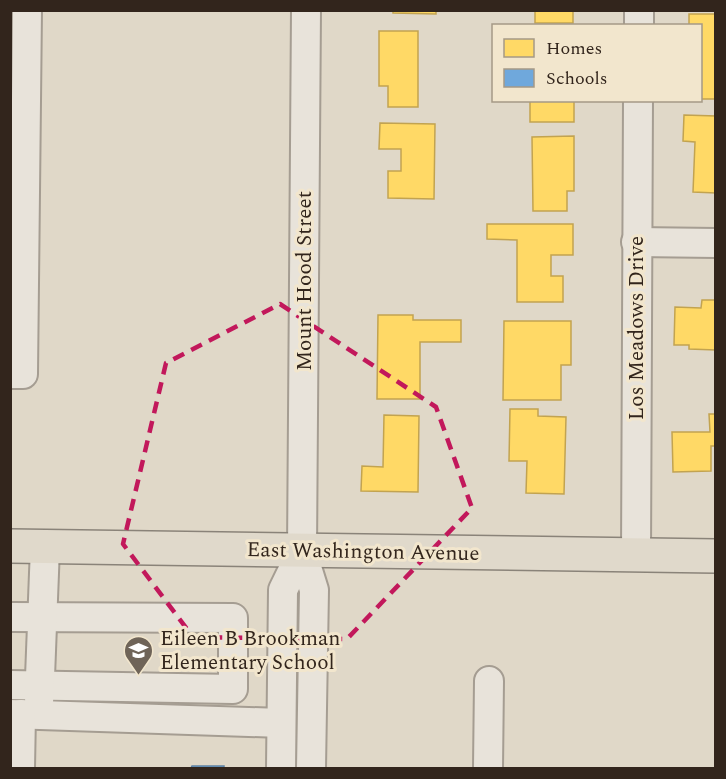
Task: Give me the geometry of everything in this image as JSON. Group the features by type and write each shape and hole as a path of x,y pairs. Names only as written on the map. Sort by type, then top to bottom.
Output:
{"main road":[{"name":"East Washington Avenue","path":"10,546 716,556"}],"street":[{"path":"17,374 27,10"},
{"name":"Mount Hood Street","path":"306,10 302,551 314,590 311,768"},
{"name":"Los Meadows Drive","path":"636,555 638,102"},
{"path":"636,242 716,243"},
{"path":"20,768 23,714 39,685 45,547"},
{"name":"Mount Hood Street","path":"280,768 283,590 302,551"},
{"path":"10,617 233,618 233,689 10,685"},
{"path":"488,768 489,681"},
{"path":"23,714 280,723"}],"highlighted area":[{"path":"280,304 436,407 472,508 347,639 193,637 123,544 166,363"}],"building: Homes":[{"path":"393,10 436,10 436,14 393,13"},
{"path":"535,10 573,10 573,23 535,23"},
{"path":"689,14 716,14 716,99 702,99 702,24 689,24"},
{"path":"379,31 418,31 418,107 388,107 388,86 379,86"},
{"path":"530,102 574,102 574,122 530,122"},
{"path":"684,115 716,116 716,193 693,192 695,142 683,141"},
{"path":"380,123 435,124 434,199 388,198 388,171 401,171 401,149 379,149"},
{"path":"574,136 574,191 567,191 567,211 533,211 532,137"},
{"path":"487,224 573,224 573,255 551,255 551,276 563,276 563,302 517,302 517,240 487,239"},
{"path":"702,300 716,300 716,350 689,349 689,345 674,345 675,307 701,308"},
{"path":"378,315 413,315 413,320 461,320 461,342 420,342 420,399 377,399"},
{"path":"504,321 571,321 571,365 561,365 561,400 503,400"},
{"path":"510,409 538,409 538,416 566,417 564,494 526,493 527,461 509,461"},
{"path":"709,414 716,414 716,446 711,446 711,471 673,472 672,432 710,432"},
{"path":"384,415 419,416 418,492 361,491 362,466 383,467"}],"building: Schools":[{"path":"192,766 224,766 224,768 191,768"}],"place":[{"name":"Eileen B Brookman Elementary School","path":"139,676"}]}
